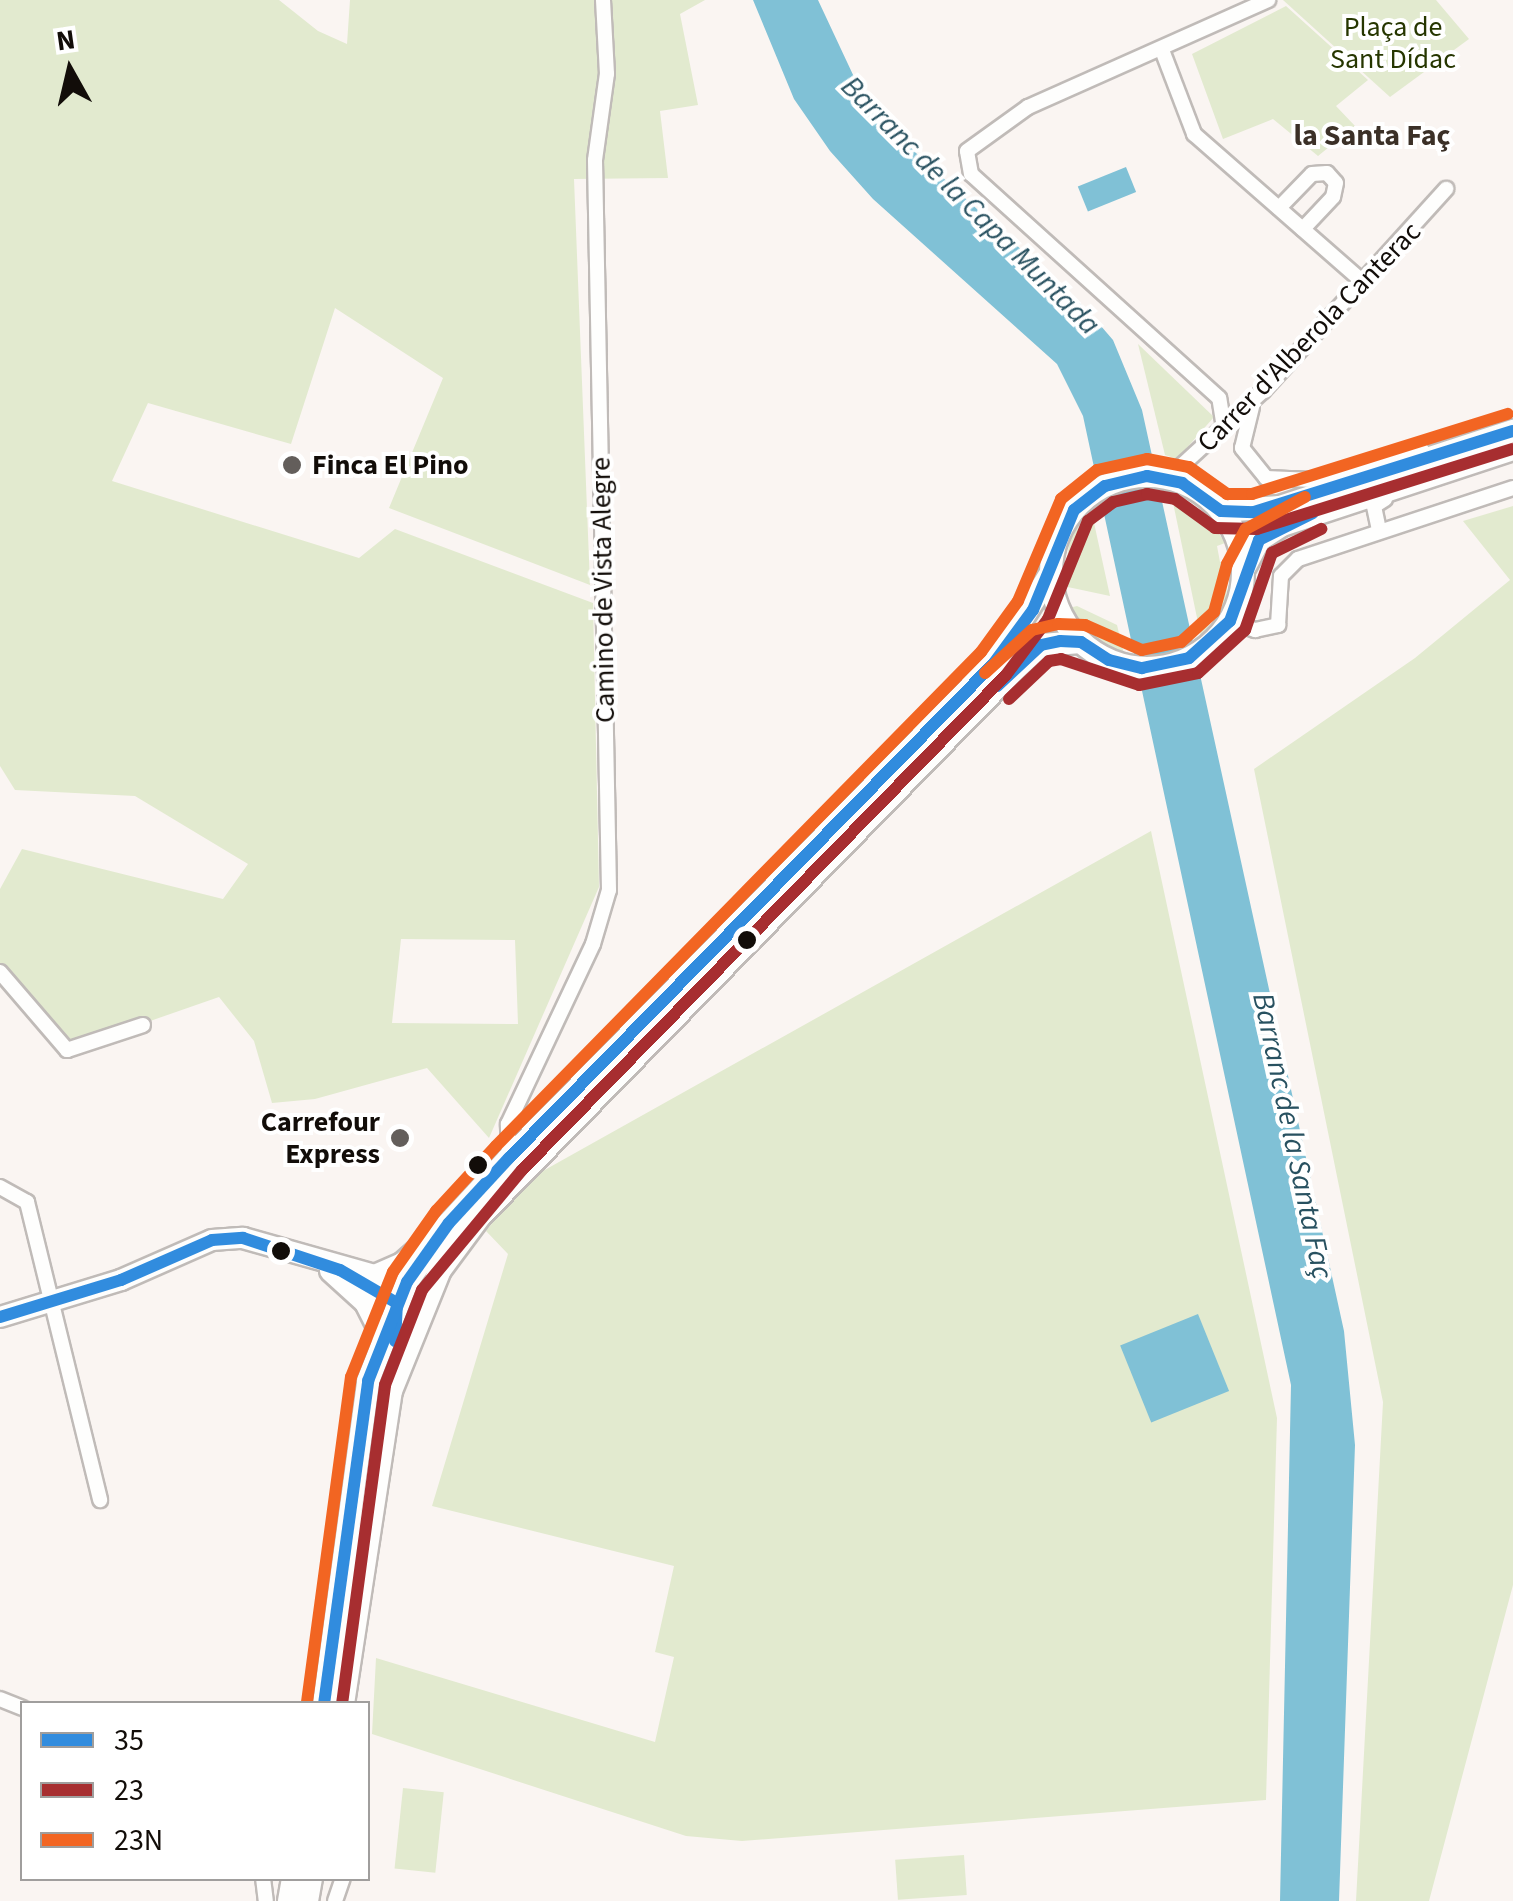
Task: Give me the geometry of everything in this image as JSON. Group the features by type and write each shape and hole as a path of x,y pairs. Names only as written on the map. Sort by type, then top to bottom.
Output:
{"main road":[{"path":"1221,511 1280,507 1513,431"},
{"path":"1051,574 1061,614 1081,642 1126,666 1158,667 1203,650 1230,620 1243,570 1270,532 1324,508 1513,450"},
{"path":"324,1701 355,1457 382,1337 396,1303 449,1224 994,662 1051,574 1064,524 1092,494 1118,481 1164,478 1196,490 1221,511 1239,544 1243,570"},
{"path":"343,1701 383,1442 407,1341 440,1270 480,1216 1012,672 1041,645 1081,642"},
{"path":"330,1267 388,1271 449,1224"},
{"path":"0,1317 53,1302 212,1240 243,1238 330,1267 396,1303 400,1322 377,1418 383,1442"},
{"path":"330,1267 365,1303 382,1337"}],"street":[{"name":"Camino de Vista Alegre","path":"510,1158 508,1124 593,944 608,890 595,160 607,74 603,0"},
{"path":"1258,396 1234,404 1219,398 971,174 968,150 1028,108 1268,0"},
{"path":"1162,50 1194,134 1363,282"},
{"path":"1279,208 1312,174 1327,173 1336,183 1333,197 1303,230"},
{"name":"Carrer d'Alberola Canterac","path":"1164,478 1258,396 1446,189"},
{"path":"1258,396 1242,448 1266,478 1312,480 1425,450 1453,449"},
{"path":"1219,398 1224,428"},
{"path":"1379,530 1374,515 1378,501 1415,489 1435,472"},
{"path":"1230,620 1269,630 1281,614 1278,590 1288,567 1379,530 1513,488"},
{"path":"1324,508 1374,515"},
{"path":"0,972 66,1050 143,1024"},
{"path":"0,1187 28,1202 100,1500"},
{"path":"264,1889 276,1901"}],"green space":[{"path":"0,0 279,0 318,31 347,44 350,0 705,0 680,14 698,105 660,111 668,178 574,179 590,585 389,508 443,378 335,308 291,444 148,403 112,481 359,558 395,529 593,603 599,887 489,1138 427,1068 315,1099 272,1103 254,1041 219,997 67,1050 0,972 0,889 22,849 223,899 248,864 135,796 15,790 0,766","holes":["401,939 515,940 518,1024 392,1023"]},
{"name":"Plaça de Sant Dídac","path":"1283,0 1436,0 1469,39 1390,97"},
{"path":"1286,6 1368,80 1336,106 1355,126 1318,156 1273,119 1223,139 1192,54"},
{"path":"1138,344 1214,417 1177,459 1165,455"},
{"path":"1171,493 1211,521 1225,543 1217,546 1220,562 1229,562 1226,600 1201,637"},
{"path":"1513,506 1513,1585 1429,1901 1356,1901 1383,1402 1254,769 1415,658 1510,580 1463,521"},
{"path":"1091,509 1110,596 1063,586 1070,539"},
{"path":"1077,606 1117,625 1124,654 1089,635 1069,608"},
{"path":"1151,831 1277,1418 1266,1800 742,1841 686,1836 372,1734 376,1658 655,1742 674,1657 655,1652 674,1566 432,1506 508,1254 486,1231 525,1181"},
{"path":"403,1788 444,1792 435,1873 395,1869"},
{"path":"964,1855 967,1895 898,1900 895,1860"}],"water":[{"path":"753,0 818,0 862,94 916,153 1088,311 1113,340 1142,410 1344,1331 1355,1445 1339,1901 1280,1901 1291,1385 1083,416 1057,364 873,199 830,151 794,99"},
{"path":"1126,167 1136,192 1088,212 1078,186"},
{"path":"1198,1314 1229,1391 1151,1422 1120,1345"}],"transit line":[{"name":"23N","path":"307,1701 351,1377 393,1272 436,1211 496,1146 981,652 1018,601 1061,499 1097,470 1147,459 1189,467 1227,494 1252,494 1508,414"},
{"name":"35","path":"324,1701 368,1381 407,1282 449,1223 509,1158 994,663 1033,610 1074,510 1105,486 1147,476 1182,483 1221,511 1254,512 1513,431"},
{"name":"23","path":"342,1701 385,1385 422,1290 522,1170 1006,675 1048,619 1088,521 1113,502 1147,494 1175,499 1215,528 1257,529 1513,449"},
{"name":"23N","path":"985,673 1032,630 1058,624 1085,625 1142,650 1181,642 1214,612 1227,564 1246,529 1305,497"},
{"name":"35","path":"997,686 1041,645 1060,641 1081,642 1109,660 1142,668 1189,658 1230,621 1259,540 1313,513"},
{"name":"23","path":"1009,699 1049,661 1061,659 1139,685 1198,673 1245,630 1272,553 1321,529"},
{"name":"35","path":"0,1317 121,1280 212,1240 243,1238 340,1270 397,1303 395,1341"}],"place":[{"name":"Finca El Pino","path":"292,465"},
{"name":"Carrefour Express","path":"400,1138"}],"district":[{"name":"la Santa Faç","path":"1372,136"}],"water label":[{"name":"Barranc de la Capa Muntada","path":"970,206"},
{"name":"Barranc de la Santa Faç","path":"1292,1136"}]}
